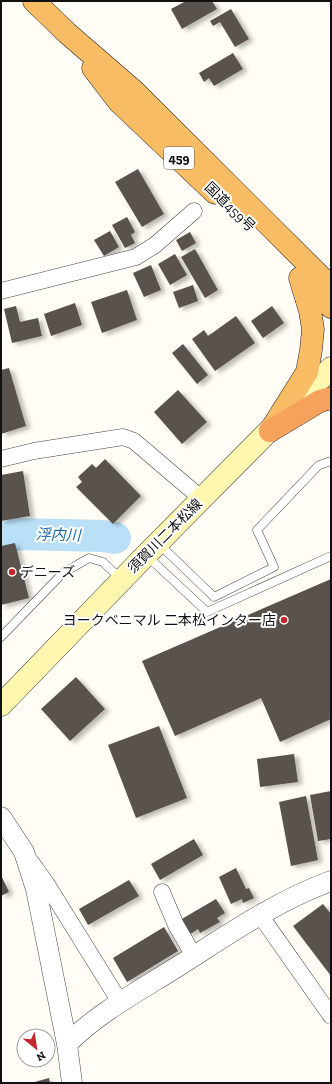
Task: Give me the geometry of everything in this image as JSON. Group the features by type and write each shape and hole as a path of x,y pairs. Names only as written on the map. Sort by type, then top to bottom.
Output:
{"highway":[{"name":"国道459号","path":"34,1 67,33 119,102 302,268 331,287"},
{"name":"国道459号","path":"302,268 331,307"},
{"path":"270,431 306,372 311,350 312,329 302,268 331,271"},
{"path":"270,431 320,401 331,398"}],"main road":[{"name":"須賀川二本松線","path":"1,705 152,549 331,368"}],"street":[{"path":"1,291 136,257 155,245 194,211"},
{"path":"1,459 34,451 123,438 134,441 202,499"},
{"path":"1,817 46,883 120,1002"},
{"path":"24,852 43,917 67,1044 72,1083"},
{"path":"67,1044 92,1022 120,1002 260,915 300,893 331,881"},
{"path":"162,892 176,925 194,956"},
{"path":"260,915 331,1016"}],"lane":[{"path":"152,549 214,597 274,567 257,530 320,465 331,461"},
{"path":"152,549 207,612 331,556"},
{"path":"1,637 63,573 89,558 103,562 122,580"}],"building":[{"path":"186,1 212,1 217,9 182,29 171,9"},
{"path":"231,9 249,39 235,47 220,22 213,26 210,21"},
{"path":"233,53 243,69 214,86 209,78 204,82 199,73"},
{"path":"138,169 164,214 142,227 115,182"},
{"path":"127,217 135,232 131,235 135,243 125,248 112,225"},
{"path":"110,231 119,247 104,256 94,240"},
{"path":"190,232 196,243 182,251 176,240"},
{"path":"195,249 218,290 205,298 181,257"},
{"path":"175,254 187,275 170,285 158,264"},
{"path":"151,265 161,290 144,297 133,273"},
{"path":"193,285 198,301 179,308 173,292"},
{"path":"127,290 137,320 102,333 91,302"},
{"path":"75,303 82,325 51,336 44,314"},
{"path":"16,306 20,322 38,318 42,336 12,343 4,309"},
{"path":"272,306 284,323 263,338 251,321"},
{"path":"236,316 255,343 215,371 192,339 204,330 208,336"},
{"path":"183,344 208,375 197,384 172,353"},
{"path":"9,368 26,426 1,434 1,370"},
{"path":"178,390 207,422 182,444 154,412"},
{"path":"105,459 141,496 113,524 76,487 82,482 78,477 92,464 96,468"},
{"path":"23,471 30,516 1,521 1,475"},
{"name":"デニーズ","path":"15,543 29,598 1,605 1,546"},
{"name":"ヨークベニマル 二本松インター店","path":"331,579 331,719 280,742 261,698 175,736 142,661"},
{"path":"76,677 105,709 70,741 41,709"},
{"path":"159,726 187,798 136,818 108,745"},
{"path":"294,754 298,782 260,787 257,759"},
{"path":"331,791 331,839 318,841 310,795"},
{"path":"306,796 318,860 291,866 279,802"},
{"path":"194,839 203,855 160,880 151,864"},
{"path":"236,868 246,889 249,888 254,898 243,903 242,899 231,904 219,877"},
{"path":"1,875 9,892 1,896"},
{"path":"129,880 139,896 88,925 79,909"},
{"path":"216,899 225,913 217,918 220,922 200,933 198,929 189,935 180,920"},
{"path":"323,904 331,914 331,976 293,926"},
{"path":"164,927 178,951 127,982 113,958"},
{"path":"49,1078 50,1083 31,1083"}],"waterway":[{"name":"浮内川","path":"1,538 20,534 103,536 115,538"}],"place":[{"name":"デニーズ","path":"12,572"},
{"name":"ヨークベニマル 二本松インター店","path":"284,620"}]}
